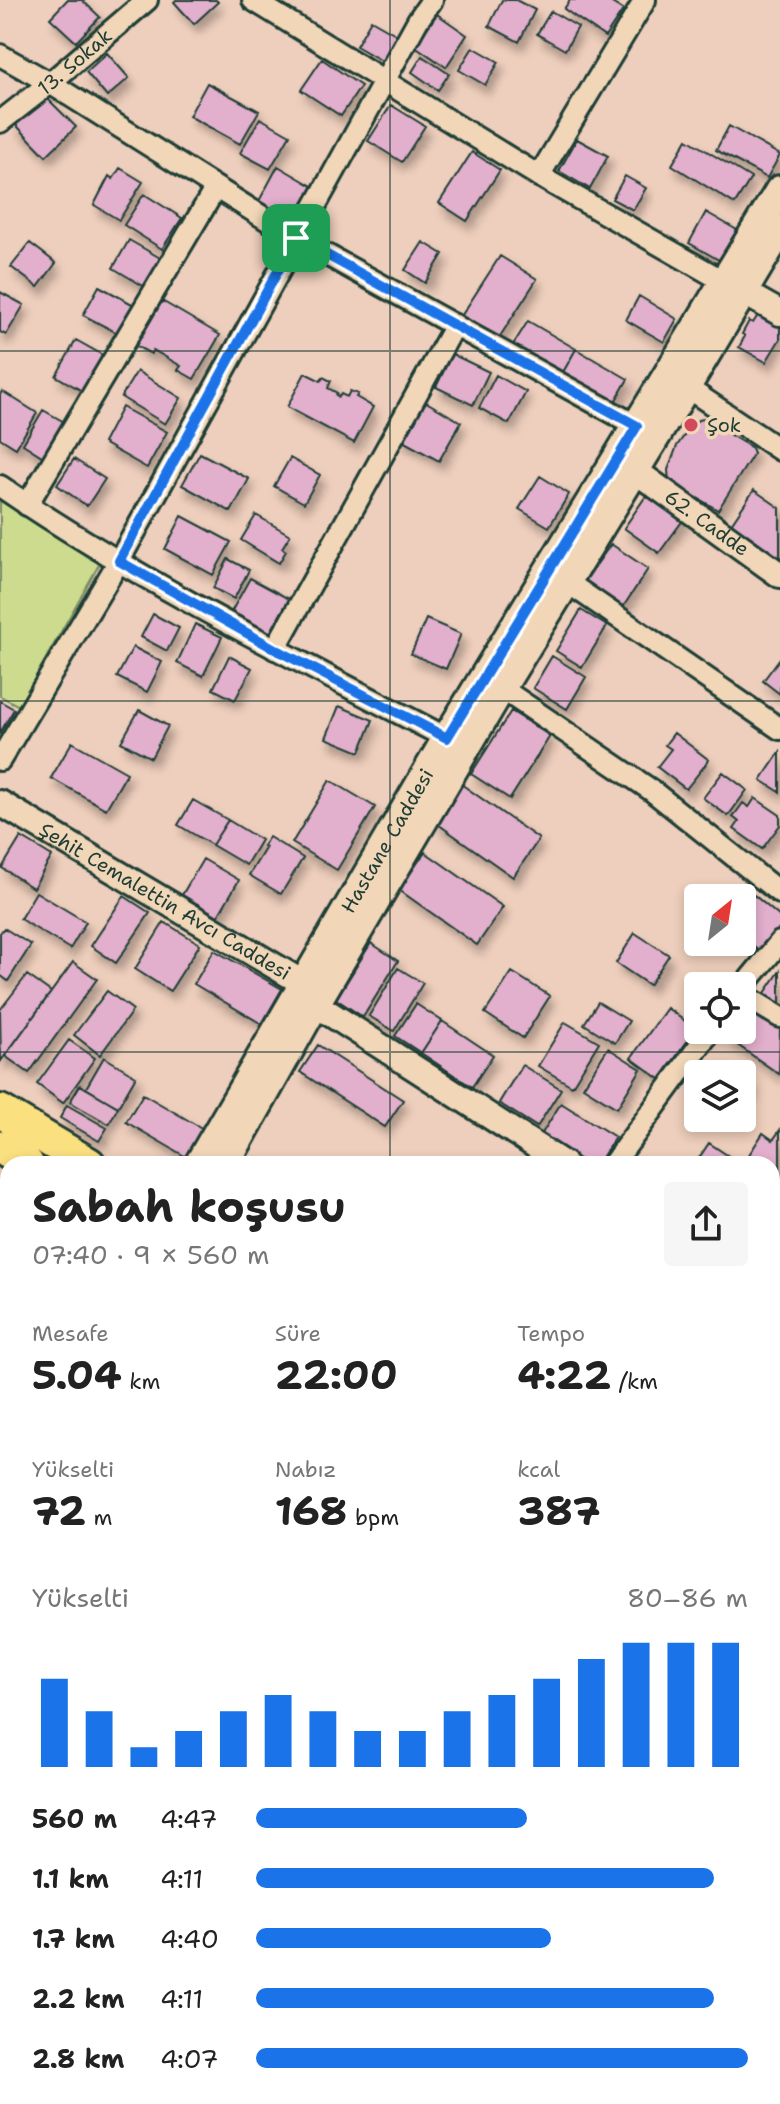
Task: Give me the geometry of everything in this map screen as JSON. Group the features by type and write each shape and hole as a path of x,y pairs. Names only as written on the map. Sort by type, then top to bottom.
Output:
{"highway":[{"path":"0,1111 76,1156"}],"main road":[{"name":"Hastane Caddesi","path":"204,1156 501,688 686,387 780,190"},
{"name":"Hastane Caddesi","path":"229,1156 309,994 447,738 637,426 733,287 780,230"}],"street":[{"name":"13. Sokak","path":"0,122 147,0"},
{"path":"253,0 539,176 780,313"},
{"path":"0,760 119,561 296,238 432,0"},
{"path":"539,176 645,0"},
{"path":"0,55 50,83 296,238 637,426"},
{"path":"27,505 215,189"},
{"path":"275,649 455,325"},
{"path":"686,387 780,450"},
{"name":"62. Cadde","path":"634,470 780,575"},
{"path":"0,486 119,561 275,649 447,738"},
{"path":"567,582 780,729"},
{"path":"501,688 651,790 780,893"},
{"name":"Şehit Cemalettin Avcı Caddesi","path":"0,803 309,994 552,1156"},
{"path":"756,973 780,942"},
{"path":"756,1001 780,1017"},
{"path":"619,1156 701,1044"}],"green space":[{"path":"0,496 101,561 19,706 0,696"}],"building":[{"path":"67,0 82,0 100,17 76,42 50,18"},
{"path":"502,0 516,0 535,10 519,42 489,26"},
{"path":"570,0 607,0 623,10 605,37 564,9"},
{"path":"174,2 218,2 194,24"},
{"path":"551,11 578,27 565,50 537,34"},
{"path":"437,14 467,35 446,67 415,46"},
{"path":"371,20 399,36 384,62 356,46"},
{"path":"473,47 499,62 485,85 459,70"},
{"path":"107,53 129,78 107,97 86,72"},
{"path":"422,56 449,74 438,90 412,72"},
{"path":"322,59 361,86 341,116 301,90"},
{"path":"207,83 259,111 240,144 189,116"},
{"path":"44,95 76,127 46,156 15,124"},
{"path":"391,105 425,126 402,162 368,141"},
{"path":"260,118 290,135 270,169 240,153"},
{"path":"729,126 780,155 767,178 716,150"},
{"path":"577,139 608,156 590,189 559,171"},
{"path":"687,139 751,178 735,204 672,165"},
{"path":"472,152 500,170 467,221 439,203"},
{"path":"278,166 314,187 295,221 259,201"},
{"path":"120,168 143,182 119,220 94,205 109,176 113,179"},
{"path":"625,176 646,188 633,210 612,199"},
{"path":"144,194 182,218 162,249 124,225"},
{"path":"706,212 737,230 719,260 689,243"},
{"path":"129,240 162,259 145,287 113,268"},
{"path":"423,242 443,254 425,283 405,270"},
{"path":"30,243 56,263 38,287 11,267"},
{"path":"500,256 537,279 497,341 460,318"},
{"path":"99,286 134,305 119,334 83,315"},
{"path":"0,292 24,305 6,335 0,332"},
{"path":"639,296 677,319 664,342 626,320"},
{"path":"162,301 220,335 194,379 178,370 181,366 153,350 151,354 136,346"},
{"path":"760,312 780,323 780,339 766,362 739,347 749,321 753,323"},
{"path":"528,321 576,349 562,374 513,345"},
{"path":"76,340 106,357 86,393 56,376"},
{"path":"576,349 628,379 613,405 562,374"},
{"path":"452,354 489,372 473,405 436,387"},
{"path":"137,371 181,398 165,424 121,397"},
{"path":"305,373 321,381 323,377 331,381 328,388 339,397 341,394 347,397 350,391 373,407 354,443 287,407"},
{"path":"496,375 526,392 509,424 479,408"},
{"path":"2,391 37,413 16,448 0,438"},
{"path":"421,399 461,422 439,461 399,439"},
{"path":"122,407 167,432 147,468 103,443"},
{"path":"43,410 66,423 45,458 23,444"},
{"path":"703,419 752,448 754,453 718,510 669,481 668,470 677,446 691,426"},
{"path":"200,453 249,479 231,512 182,485"},
{"path":"290,458 320,475 304,503 274,486"},
{"path":"74,459 105,479 87,506 57,485"},
{"path":"540,476 569,494 549,527 519,509"},
{"path":"650,490 686,516 659,553 624,528"},
{"path":"754,490 780,508 780,562 729,527"},
{"path":"256,515 290,535 282,548 286,551 279,563 241,540"},
{"path":"182,516 231,542 213,575 165,549"},
{"path":"611,544 648,569 621,610 583,584"},
{"path":"228,559 249,570 234,599 213,588"},
{"path":"250,578 289,599 269,635 230,614"},
{"path":"581,610 607,626 582,667 556,651"},
{"path":"153,614 179,628 167,651 141,637"},
{"path":"426,619 461,634 446,669 411,654"},
{"path":"195,624 222,637 203,676 177,663"},
{"path":"133,647 162,662 147,692 117,677"},
{"path":"229,656 252,668 235,700 213,689"},
{"path":"552,656 586,677 567,709 533,688"},
{"path":"780,658 780,694 763,681"},
{"path":"0,701 14,709 0,733"},
{"path":"339,706 373,720 360,752 326,738"},
{"path":"139,710 168,726 151,758 121,742"},
{"path":"511,711 550,736 510,799 471,774"},
{"path":"674,733 709,760 686,789 657,767 671,749 665,745"},
{"path":"72,742 127,773 106,809 51,778"},
{"path":"780,752 780,792 761,780"},
{"path":"723,772 747,790 728,816 703,798"},
{"path":"330,780 375,807 337,870 292,843"},
{"path":"461,784 539,839 513,877 435,822"},
{"path":"755,798 780,815 780,825 762,849 734,829 739,822 733,817 743,803 749,807"},
{"path":"193,800 228,820 212,845 178,825"},
{"path":"228,820 261,840 246,865 212,845"},
{"path":"21,837 52,856 33,888 2,868"},
{"path":"269,837 303,858 281,894 249,875"},
{"path":"425,852 503,907 477,945 399,890"},
{"path":"203,859 239,880 218,916 182,895"},
{"path":"36,892 86,922 70,949 20,919"},
{"path":"124,896 150,913 116,963 91,946"},
{"path":"756,897 780,917 780,928 761,953 756,949"},
{"path":"164,922 200,944 170,991 135,969"},
{"path":"4,928 31,945 8,981 0,975 0,933"},
{"path":"635,933 669,955 649,985 616,963"},
{"path":"371,943 398,961 363,1017 336,999"},
{"path":"214,950 282,989 262,1024 194,984"},
{"path":"73,962 97,979 29,1073 5,1056"},
{"path":"398,968 423,983 394,1031 369,1016"},
{"path":"780,971 780,1004 765,993"},
{"path":"512,972 550,996 523,1038 485,1013"},
{"path":"27,975 51,992 1,1061 0,1010"},
{"path":"107,991 133,1010 100,1055 74,1035"},
{"path":"598,1002 629,1021 615,1043 584,1024"},
{"path":"416,1004 442,1021 421,1053 395,1036"},
{"path":"667,1008 684,1020 685,1044 660,1079 631,1058"},
{"path":"756,1010 780,1027 779,1074 736,1044 756,1044"},
{"path":"442,1021 493,1055 472,1087 421,1053"},
{"path":"565,1022 599,1042 572,1086 538,1066"},
{"path":"69,1040 95,1058 63,1103 37,1084"},
{"path":"318,1045 403,1100 385,1127 300,1072"},
{"path":"608,1048 641,1069 617,1108 583,1087"},
{"path":"104,1057 136,1076 118,1107 86,1088"},
{"path":"522,1065 561,1089 537,1127 499,1103"},
{"path":"80,1085 118,1107 109,1124 70,1102"},
{"path":"143,1094 205,1130 189,1156 185,1156 126,1122"},
{"path":"561,1103 615,1137 603,1156 574,1156 541,1135"},
{"path":"67,1105 107,1128 99,1141 60,1118"},
{"path":"780,1130 780,1156 748,1156 763,1133 773,1140"},
{"path":"709,1143 728,1156 700,1156"}],"place":[{"name":"Şok","path":"691,425"}],"route":[{"path":"296,238 637,426 447,738 275,649 119,561 296,238"}]}
